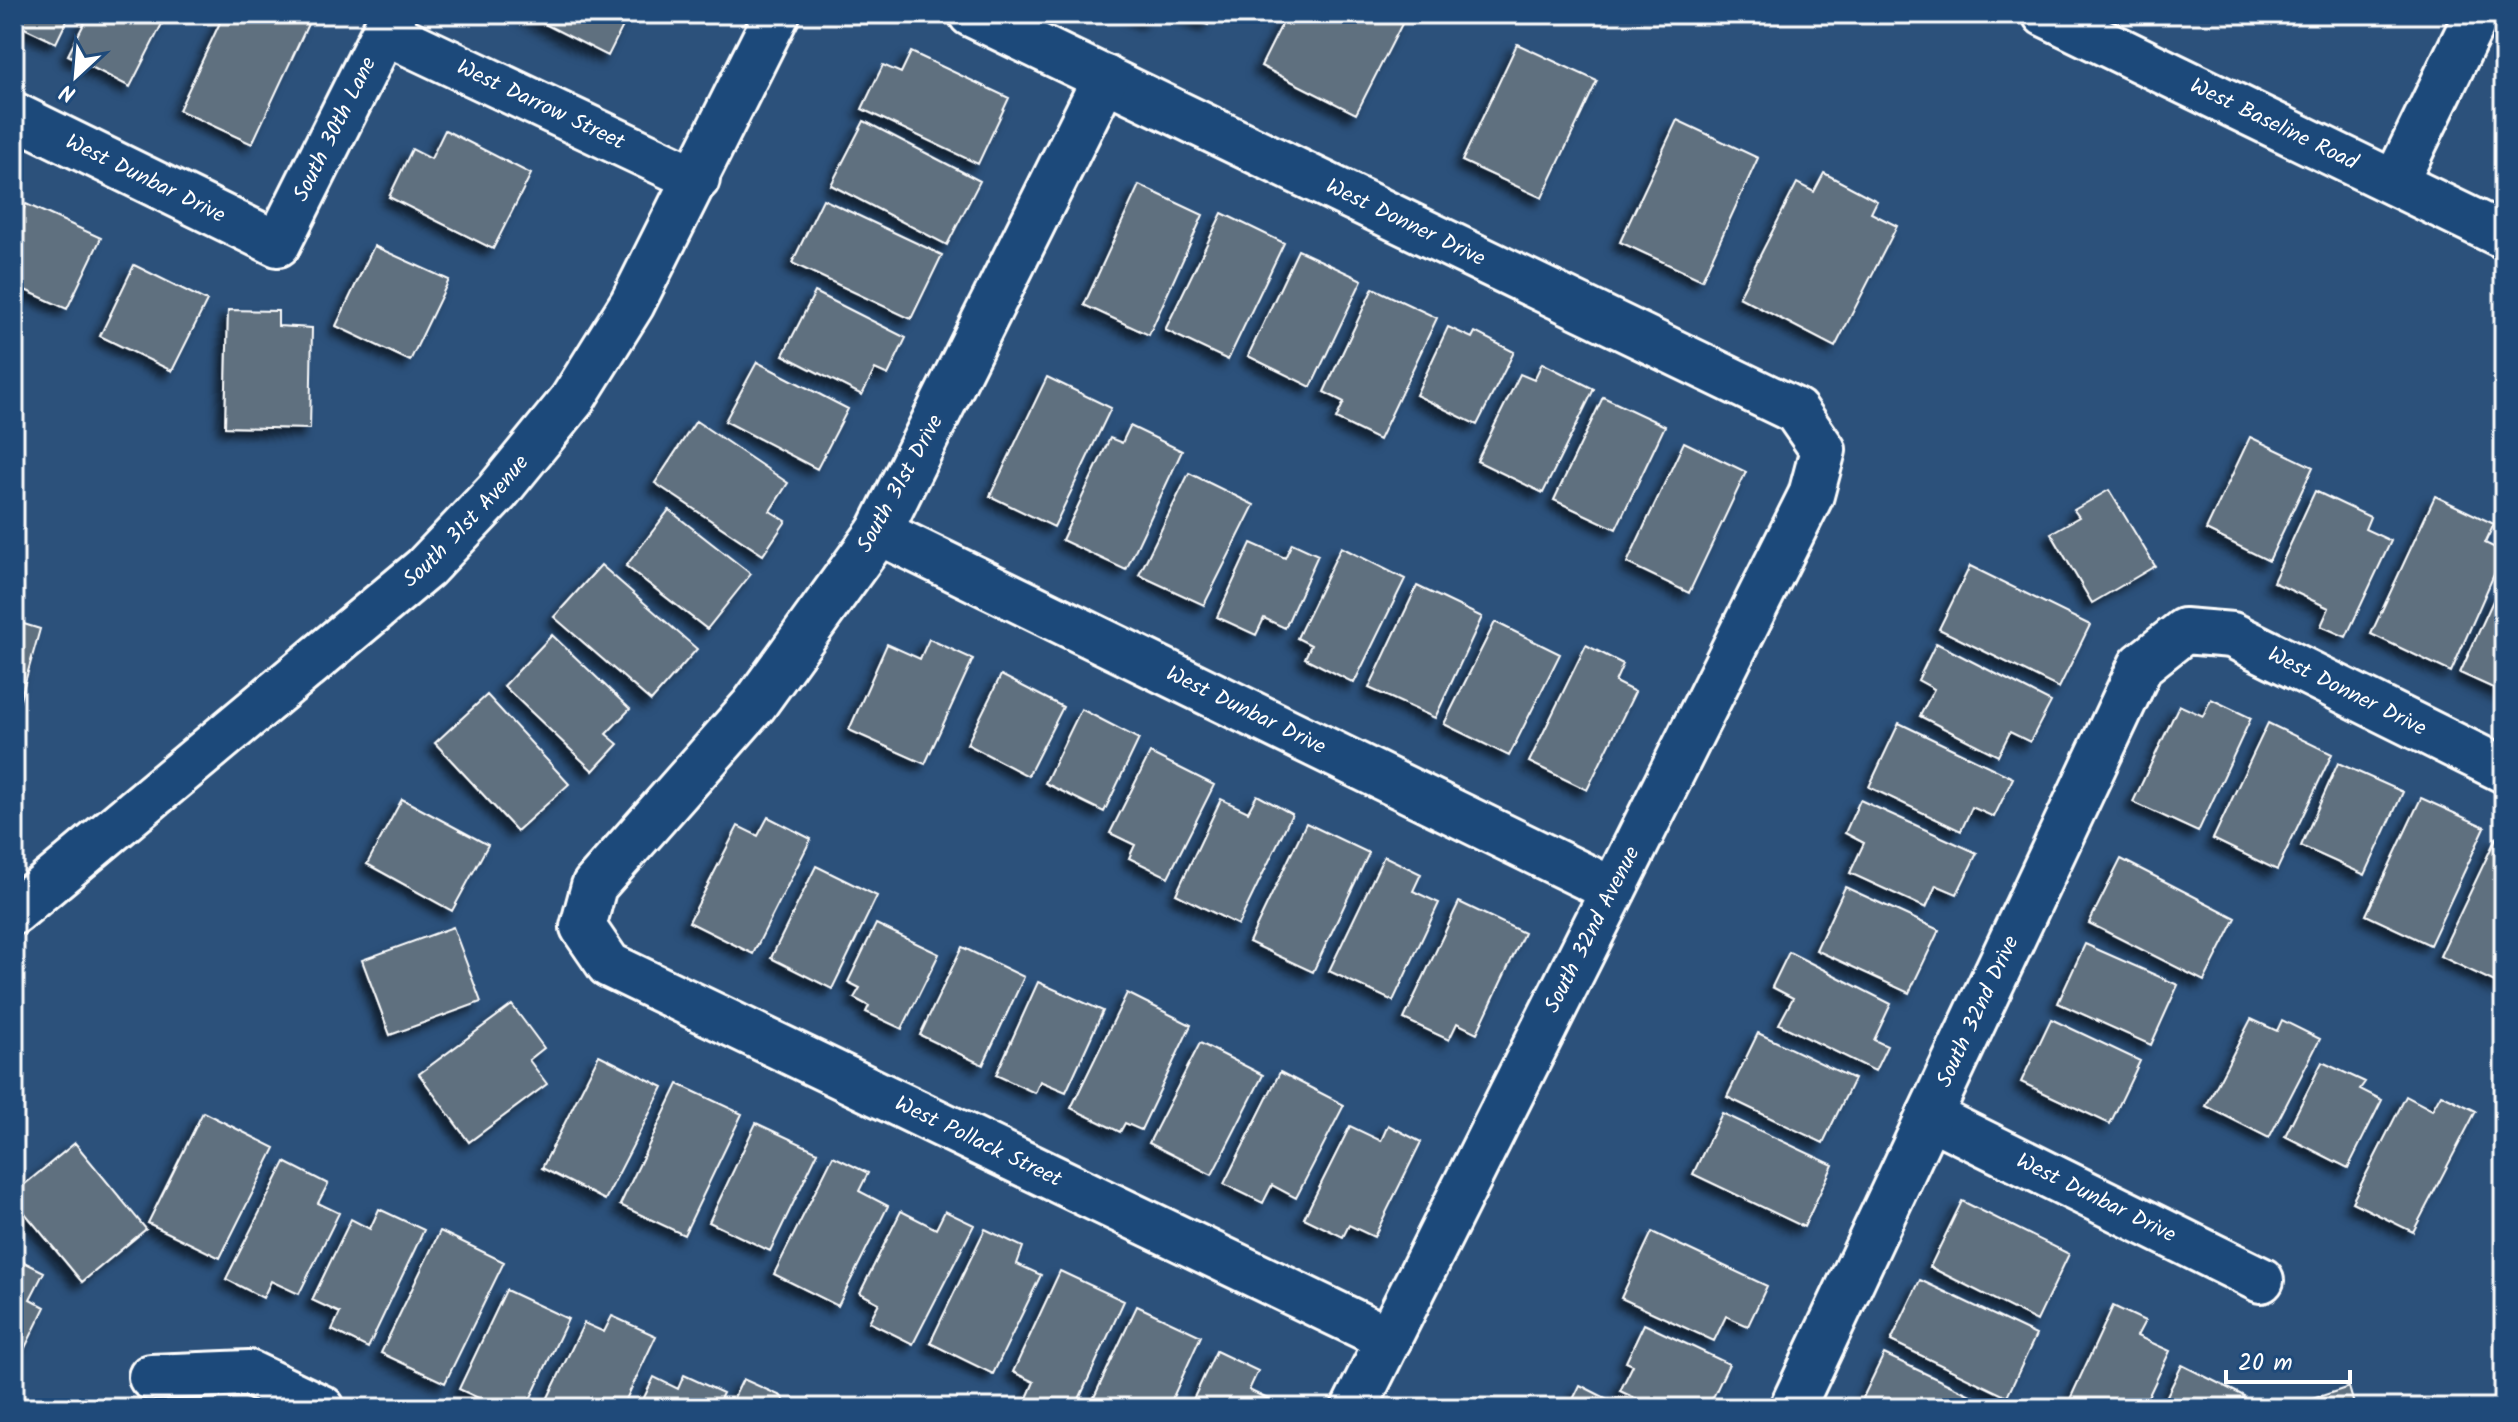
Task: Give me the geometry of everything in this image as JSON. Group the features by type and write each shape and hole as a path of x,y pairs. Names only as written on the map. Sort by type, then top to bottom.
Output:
{"street":[{"name":"South 31st Avenue","path":"14,912 425,568 497,492 572,400 632,304 777,14"},
{"name":"West Donner Drive","path":"971,14 1796,411 1823,450"},
{"name":"West Baseline Road","path":"2045,14 2504,236"},
{"path":"2395,183 2477,14"},
{"name":"West Darrow Street","path":"389,23 697,179"},
{"name":"South 30th Lane","path":"278,244 389,23"},
{"name":"South 31st Drive","path":"583,927 594,886 754,705 879,532 1105,78"},
{"name":"West Dunbar Drive","path":"14,115 278,244"},
{"name":"South 32nd Avenue","path":"1354,1408 1811,495 1823,450"},
{"name":"West Dunbar Drive","path":"879,532 1613,890"},
{"name":"West Donner Drive","path":"2184,631 2232,635 2504,770"},
{"name":"South 32nd Drive","path":"1792,1408 2141,665 2184,631"},
{"name":"West Pollack Street","path":"583,927 609,965 1389,1339"},
{"name":"West Dunbar Drive","path":"1929,1116 2261,1280"},
{"path":"151,1377 249,1373 322,1408"}],"building":[{"path":"14,14 70,14 56,43 14,23"},
{"path":"89,14 167,14 130,87 68,55"},
{"path":"224,14 286,14 308,24 252,144 179,110"},
{"path":"525,14 629,14 608,56"},
{"path":"1132,14 1153,14 1149,22"},
{"path":"1184,14 1213,14 1208,25"},
{"path":"1287,14 1407,14 1356,114 1261,66"},
{"path":"1517,44 1597,81 1542,198 1462,161"},
{"path":"911,52 1009,98 978,164 862,109 883,65 901,73"},
{"path":"1677,120 1758,158 1702,280 1620,242"},
{"path":"864,121 980,181 947,245 831,185"},
{"path":"445,130 531,174 493,249 389,197 412,149 431,159"},
{"path":"1824,173 1877,201 1871,213 1897,226 1835,347 1739,297 1797,183 1814,192"},
{"path":"1139,185 1203,215 1149,335 1084,305"},
{"path":"823,199 942,255 911,319 792,263"},
{"path":"26,204 101,238 67,309 14,285 14,230"},
{"path":"1222,213 1284,243 1228,360 1165,330"},
{"path":"374,246 449,280 410,361 336,326"},
{"path":"1298,250 1362,280 1311,387 1248,356"},
{"path":"134,265 207,301 172,371 100,336"},
{"path":"1373,288 1437,318 1379,440 1336,419 1344,402 1324,392"},
{"path":"815,292 906,338 888,375 875,369 862,395 783,355"},
{"path":"228,310 278,311 278,326 312,328 310,429 225,427"},
{"path":"1448,327 1472,338 1475,332 1514,352 1477,425 1416,395"},
{"path":"757,362 848,409 817,469 725,421"},
{"path":"1542,363 1594,389 1543,493 1477,461 1520,374 1534,380"},
{"path":"1047,377 1111,408 1054,527 990,496"},
{"path":"1603,397 1665,426 1616,529 1554,500"},
{"path":"696,421 788,483 770,511 786,521 763,555 655,483"},
{"path":"1130,426 1182,451 1126,570 1062,540 1110,438 1122,443"},
{"path":"2250,437 2313,467 2269,561 2206,530"},
{"path":"1684,442 1746,472 1689,593 1627,563"},
{"path":"1189,473 1254,505 1204,605 1139,575"},
{"path":"2109,490 2155,566 2092,603 2051,533 2079,517 2074,510"},
{"path":"2315,491 2370,517 2365,529 2391,541 2346,637 2321,626 2329,608 2273,582"},
{"path":"2435,496 2494,524 2485,543 2504,552 2451,672 2371,634"},
{"path":"669,510 751,574 707,629 626,566"},
{"path":"1251,543 1285,558 1292,543 1318,555 1285,628 1264,618 1256,635 1217,617"},
{"path":"1341,547 1405,579 1354,683 1305,658 1311,645 1297,638"},
{"path":"601,565 697,649 651,701 554,617"},
{"path":"1970,566 2090,625 2059,688 1939,629"},
{"path":"1417,586 1482,617 1435,718 1369,688"},
{"path":"2497,592 2504,595 2504,693 2460,673"},
{"path":"14,621 40,629 18,707 14,706"},
{"path":"1495,622 1560,654 1509,756 1444,724"},
{"path":"552,635 630,709 606,734 618,744 593,771 504,686"},
{"path":"929,639 973,659 925,764 849,730 887,644 920,659"},
{"path":"1936,643 2051,702 2030,742 2010,732 1998,756 1920,716 1934,689 1918,680"},
{"path":"1586,645 1623,664 1615,682 1635,692 1587,790 1529,762"},
{"path":"1001,675 1063,707 1028,776 967,744"},
{"path":"487,695 569,784 517,831 435,743"},
{"path":"2211,699 2251,718 2198,832 2133,802 2179,705 2203,716"},
{"path":"1081,709 1139,739 1104,812 1045,783"},
{"path":"1899,723 2013,778 1994,817 1972,807 1961,831 1869,787"},
{"path":"2268,723 2332,754 2277,870 2213,839"},
{"path":"1150,753 1214,785 1168,877 1129,858 1135,845 1110,833"},
{"path":"2338,763 2403,792 2365,875 2301,846"},
{"path":"1257,795 1292,814 1238,925 1176,894 1221,799 1248,812"},
{"path":"2421,798 2485,827 2430,945 2366,915"},
{"path":"402,799 488,845 452,911 367,864"},
{"path":"1860,800 1977,853 1957,894 1936,885 1926,908 1850,873 1864,843 1845,833"},
{"path":"768,817 811,839 753,954 689,922 738,826 758,836"},
{"path":"1306,823 1369,853 1313,972 1249,942"},
{"path":"2496,838 2504,842 2503,986 2440,956"},
{"path":"1384,856 1421,874 1413,891 1439,903 1393,1001 1329,971"},
{"path":"2121,859 2236,918 2204,981 2089,923"},
{"path":"816,866 877,896 832,989 771,958"},
{"path":"1845,887 1939,930 1909,993 1816,950"},
{"path":"1459,902 1524,933 1477,1033 1457,1023 1449,1040 1404,1019"},
{"path":"876,924 939,954 902,1029 866,1012 869,1006 854,998 860,988 848,982"},
{"path":"453,927 481,1002 390,1035 362,960"},
{"path":"2085,944 2178,985 2151,1045 2058,1003"},
{"path":"962,947 1024,977 983,1065 920,1035"},
{"path":"1789,952 1891,1004 1874,1040 1887,1046 1875,1071 1779,1024 1793,998 1772,987"},
{"path":"1038,982 1103,1011 1066,1092 1040,1081 1035,1093 996,1075"},
{"path":"1127,993 1191,1025 1141,1130 1125,1123 1120,1132 1071,1108"},
{"path":"512,1005 544,1048 529,1060 547,1084 469,1142 419,1074"},
{"path":"2051,1019 2140,1061 2110,1124 2021,1082"},
{"path":"2251,1019 2277,1031 2282,1020 2320,1039 2269,1138 2206,1106"},
{"path":"1758,1033 1854,1079 1823,1143 1727,1097"},
{"path":"1200,1043 1263,1075 1212,1175 1149,1143"},
{"path":"599,1055 663,1087 605,1200 542,1168"},
{"path":"2322,1062 2365,1082 2360,1089 2382,1100 2348,1168 2285,1136"},
{"path":"1280,1072 1344,1105 1296,1198 1272,1185 1263,1203 1224,1184"},
{"path":"678,1084 742,1114 684,1235 620,1205"},
{"path":"2441,1094 2476,1111 2413,1232 2352,1202 2406,1096 2432,1110"},
{"path":"203,1112 275,1148 220,1258 148,1223"},
{"path":"1722,1113 1833,1165 1804,1227 1693,1174"},
{"path":"756,1123 818,1152 770,1251 709,1222"},
{"path":"1388,1125 1421,1142 1374,1237 1349,1225 1343,1237 1304,1218 1350,1126 1381,1141"},
{"path":"75,1143 146,1229 82,1282 14,1200 14,1193"},
{"path":"833,1156 868,1173 859,1191 888,1206 838,1306 774,1274"},
{"path":"285,1162 328,1184 318,1203 339,1213 299,1294 271,1281 263,1298 226,1279"},
{"path":"1962,1201 2069,1254 2037,1321 1930,1267"},
{"path":"379,1209 424,1230 368,1348 332,1330 340,1313 312,1300 351,1219 370,1229"},
{"path":"901,1211 936,1229 945,1211 974,1225 913,1344 869,1322 879,1303 860,1293"},
{"path":"985,1229 1023,1247 1017,1264 1041,1275 993,1374 930,1343"},
{"path":"440,1231 504,1262 445,1383 381,1353"},
{"path":"1652,1232 1767,1286 1748,1326 1726,1316 1714,1341 1621,1298"},
{"path":"14,1257 44,1272 30,1299 45,1307 22,1354 14,1350"},
{"path":"1060,1271 1124,1301 1075,1408 1049,1408 1027,1398 1034,1382 1013,1372"},
{"path":"1920,1280 2036,1335 2007,1397 1891,1341"},
{"path":"506,1290 568,1319 526,1408 500,1408 459,1389"},
{"path":"1137,1306 1201,1336 1168,1408 1089,1408"},
{"path":"2113,1306 2145,1321 2137,1336 2170,1351 2143,1408 2066,1408"},
{"path":"612,1316 656,1336 622,1408 543,1408 584,1323 604,1332"},
{"path":"1644,1324 1729,1364 1709,1406 1698,1401 1695,1408 1656,1408 1620,1391 1633,1365 1626,1362"},
{"path":"1216,1351 1258,1371 1249,1390 1280,1405 1278,1408 1189,1408"},
{"path":"1884,1354 1998,1408 1858,1408"},
{"path":"2182,1365 2244,1396 2238,1408 2161,1408"},
{"path":"684,1375 723,1393 716,1408 639,1408 654,1377 678,1389"},
{"path":"743,1379 781,1396 789,1408 729,1408"},
{"path":"1580,1385 1625,1408 1569,1408"},
{"path":"2349,1387 2355,1408 2285,1408"}]}
